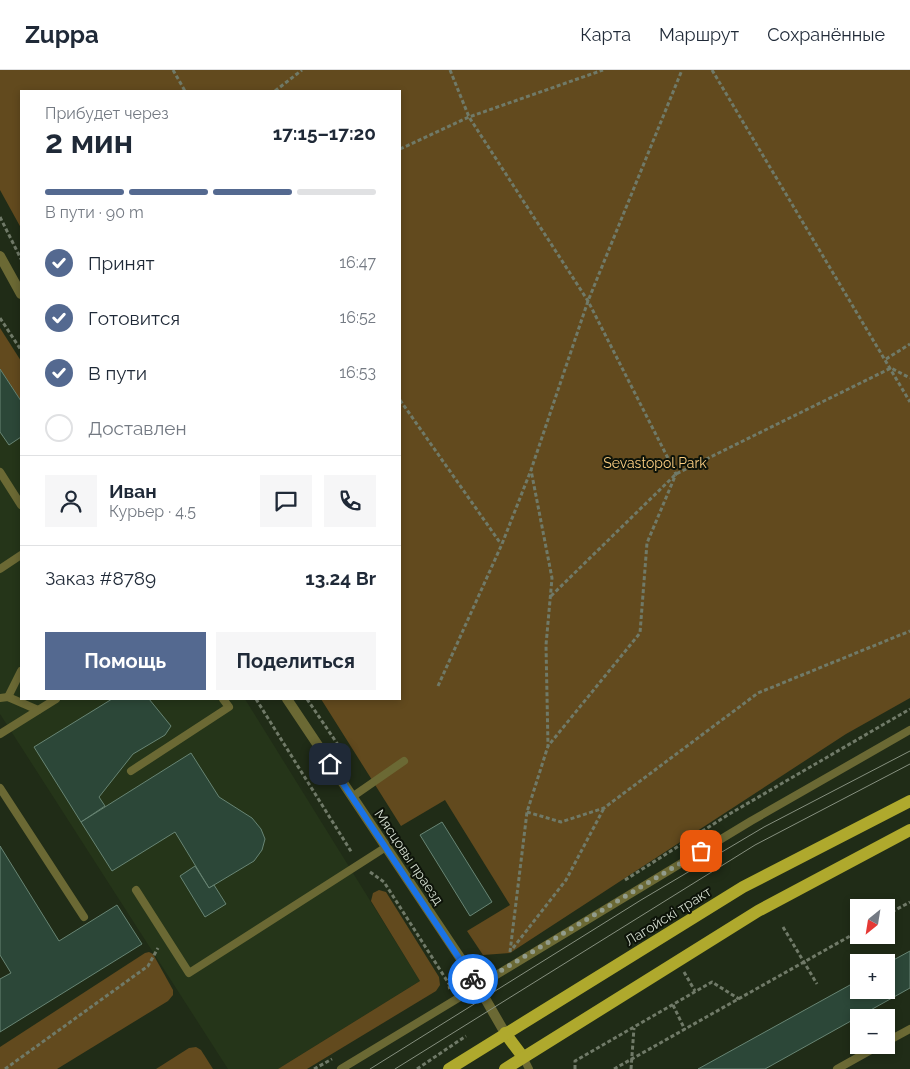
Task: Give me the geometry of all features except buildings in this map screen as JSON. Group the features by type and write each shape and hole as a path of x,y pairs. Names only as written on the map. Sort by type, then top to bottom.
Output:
{"main road":[{"name":"Лагойскі тракт","path":"449,1069 743,887 910,801"},
{"path":"505,1069 526,1063 758,911 910,830"},
{"path":"505,1033 526,1063"}],"street":[{"path":"0,256 20,292"},
{"name":"Мясцовы праезд","path":"288,700 477,985 505,1033"}],"lane":[{"path":"0,472 20,503"},
{"path":"0,569 20,556"},
{"path":"20,673 4,698 38,710"},
{"path":"0,734 54,700"},
{"path":"131,771 229,708 224,700"},
{"path":"341,1069 751,821 910,730"},
{"path":"352,797 404,761"},
{"path":"0,788 84,917"},
{"path":"136,890 189,973 386,847"},
{"path":"895,1037 910,1028"},
{"path":"837,1069 864,1054"}],"path":[{"path":"173,70 185,90"},
{"path":"276,90 302,70"},
{"path":"450,70 469,117 588,301 676,474 648,543 640,633 548,746"},
{"path":"401,149 469,117 603,70"},
{"path":"438,686 502,544 531,470 588,301 682,70"},
{"path":"712,70 910,402"},
{"path":"0,217 20,257"},
{"path":"0,318 20,348"},
{"path":"886,359 910,344"},
{"path":"551,596 676,474 891,368"},
{"path":"891,368 910,378"},
{"path":"401,401 502,544"},
{"path":"510,953 527,812 548,746 546,645 552,578 531,470"},
{"path":"527,812 561,822 604,808 758,693 910,632"},
{"path":"257,700 359,864 384,882 451,986"},
{"path":"308,700 349,762"},
{"path":"624,880 731,813 910,709"},
{"path":"510,953 566,880 604,808"},
{"path":"895,910 910,902"},
{"path":"783,927 817,984"},
{"path":"5,1069 148,966 165,935"},
{"path":"614,1069 850,936"},
{"path":"510,953 526,942"},
{"path":"678,962 696,991"},
{"path":"575,1069 575,1060 712,982 739,1000"},
{"path":"673,1004 685,1030"},
{"path":"631,1069 634,1028"},
{"path":"417,1069 466,1036"}],"shaded area":[{"path":"0,369 20,399 20,700 246,700 420,981 278,1069 228,1069 0,714"}],"green space":[{"name":"Sevastopol Park","path":"0,70 910,70 910,698 846,734 510,953 483,955 467,931 510,905 445,800 401,826 322,700 401,700 401,90 20,90 20,226 0,190"},
{"path":"0,328 20,359 20,399 0,369"},
{"path":"379,890 386,892 439,977 440,985 436,991 307,1069 278,1069 420,981 371,901 373,893"},
{"path":"149,952 153,954 173,990 173,995 168,1001 57,1069 0,1069 0,1047"},
{"path":"196,1047 201,1050 213,1069 156,1069 189,1048"}],"tram line":[{"path":"370,1069 641,900 764,827 910,751"},
{"path":"395,1069 755,845 910,764"}],"way so far":[{"path":"473,979 477,985 701,851"}],"route":[{"path":"330,764 473,979"}]}
